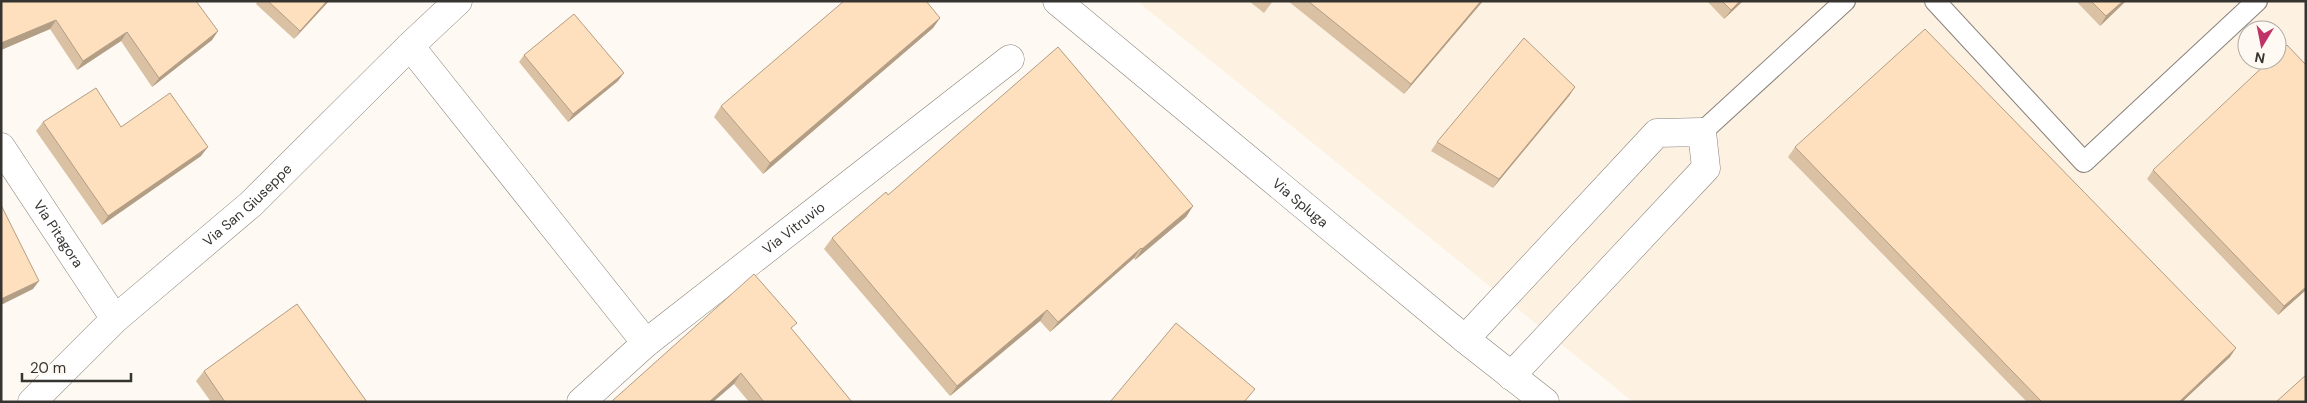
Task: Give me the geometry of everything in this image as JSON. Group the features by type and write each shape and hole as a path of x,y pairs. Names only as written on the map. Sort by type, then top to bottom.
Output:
{"street":[{"name":"Via San Giuseppe","path":"32,402 115,319 251,204 458,1"},
{"name":"Via Spluga","path":"1057,1 1464,339 1544,402"},
{"path":"410,46 646,343"},
{"name":"Via Vitruvio","path":"581,402 646,343 1010,58"},
{"path":"1464,339 1657,134 1702,132 1706,168 1511,376"},
{"name":"Via Pitagora","path":"1,147 115,319"}],"lane":[{"path":"1702,132 1845,1"},
{"path":"1935,1 2084,162 2257,1"}],"shaded area":[{"path":"1137,1 2306,1 2306,402 1633,402"}],"building":[{"path":"1,1 196,1 218,31 159,78 127,32 83,61 56,20 1,43"},
{"path":"268,1 327,1 300,31"},
{"path":"844,1 926,1 940,18 770,163 721,106"},
{"path":"1308,1 1481,1 1411,84"},
{"path":"1722,1 1740,1 1731,10"},
{"path":"2091,1 2123,1 2106,16"},
{"path":"574,14 624,73 573,114 524,55"},
{"path":"1925,29 2236,348 2179,402 2042,402 1795,147"},
{"path":"1524,38 1575,87 1499,179 1437,142"},
{"path":"2287,45 2306,65 2306,287 2284,306 2153,170 2259,70 2287,70"},
{"path":"1058,47 1193,206 1141,248 1058,322 1047,310 957,386 832,238 886,192 888,195"},
{"path":"96,88 121,127 170,93 208,147 108,216 43,122"},
{"path":"1,205 39,281 1,299"},
{"path":"754,274 797,323 791,328 852,402 764,402 741,373 709,402 611,402"},
{"path":"297,304 367,402 225,402 204,371"},
{"path":"1176,323 1255,389 1244,402 1110,402"},
{"path":"2306,375 2306,402 2276,402"}]}
